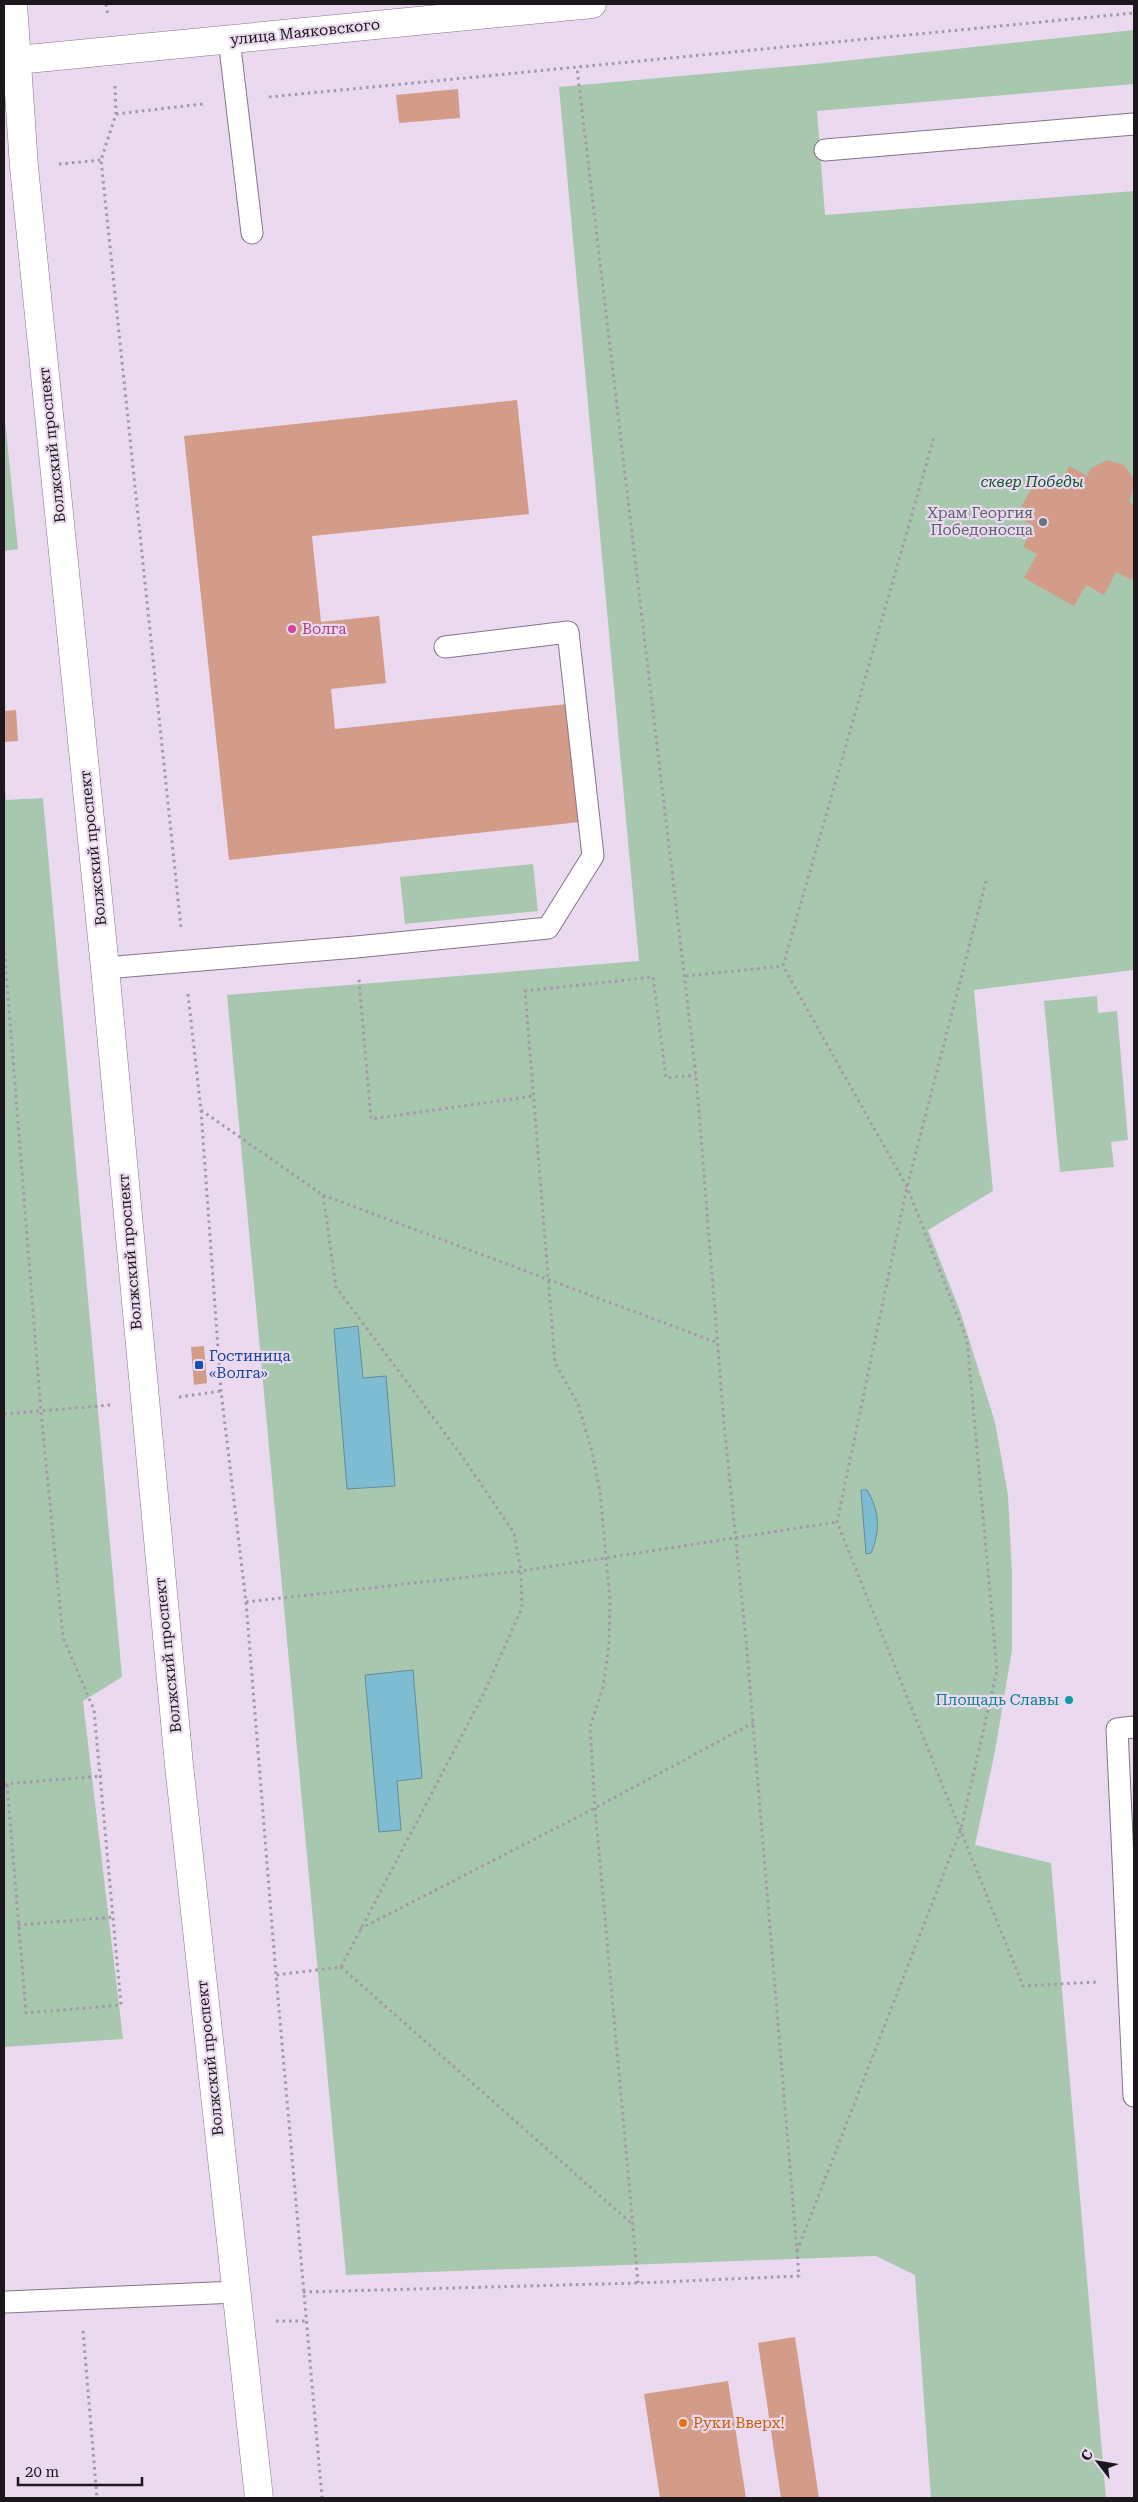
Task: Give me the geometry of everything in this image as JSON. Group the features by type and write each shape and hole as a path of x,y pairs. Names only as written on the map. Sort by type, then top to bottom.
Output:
{"main road":[{"name":"Волжский проспект","path":"12,4 24,167 105,968 177,1745 259,2498"},
{"name":"улица Маяковского","path":"17,60 536,6 592,4"}],"lane":[{"path":"229,39 252,233"},
{"path":"825,150 1134,124"},
{"path":"105,968 356,947 548,928 593,856 568,632 445,648"},
{"path":"1134,1727 1117,1729 1134,2096"},
{"path":"7,2302 236,2292"}],"path":[{"path":"106,4 114,50 116,114 101,160 201,1110 221,1391 246,1602 276,1975 322,2498"},
{"path":"116,114 235,100 1134,13"},
{"path":"303,2292 638,2284 799,2276 696,1075 686,976 577,68"},
{"path":"796,2254 961,1829 997,1670 967,1340 907,1187 784,966 934,437"},
{"path":"986,881 907,1187 837,1522 1024,1986 1070,1984"},
{"path":"4,946 41,1412 64,1637 94,1710 102,1776 121,2005 26,2013 6,1784 102,1776"},
{"path":"356,947 371,1119 534,1096"},
{"path":"686,976 784,966"},
{"path":"638,2284 595,1808 590,1727 603,1687 609,1645 610,1600 600,1492 591,1448 578,1404 555,1364 525,991 653,976 666,1078 696,1075"},
{"path":"4,1034 10,1034"},
{"path":"201,1110 323,1195 718,1343"},
{"path":"323,1195 336,1287 464,1459 514,1533 521,1571 522,1608 483,1695 341,1967"},
{"path":"246,1602 521,1571 837,1522"},
{"path":"359,1930 595,1808 753,1723"},
{"path":"18,1925 114,1917"},
{"path":"276,1975 341,1967 633,2225"},
{"path":"83,2326 97,2498"}],"green space":[{"name":"сквер Победы","path":"1134,30 1134,84 817,111 825,215 1134,191 1134,970 974,990 993,1191 928,1230 960,1311 995,1422 1008,1495 1012,1573 1012,1650 995,1751 975,1845 1051,1863 1106,2498 931,2498 915,2275 876,2256 346,2275 227,995 639,961 559,87 815,64"},
{"path":"4,410 18,549 4,551"},
{"path":"4,772 6,800 43,798 122,1677 83,1701 123,2039 4,2047"},
{"path":"533,864 538,911 405,924 400,877"},
{"path":"1097,996 1098,1013 1117,1011 1128,1140 1111,1142 1114,1167 1060,1172 1044,1001"}],"water":[{"path":"358,1326 363,1378 386,1376 395,1486 347,1489 334,1329"},
{"path":"861,1490 867,1490 874,1505 877,1521 874,1545 871,1553 866,1554"},
{"path":"413,1670 422,1778 397,1781 401,1830 379,1832 365,1675"}],"building":[{"path":"458,89 460,118 399,123 396,95"},
{"name":"Волга","path":"517,400 529,514 312,536 321,622 379,616 386,683 331,689 335,729 567,704 580,822 229,860 184,436"},
{"path":"1107,460 1124,465 1134,479 1134,490 1129,502 1134,505 1134,581 1116,572 1104,595 1086,585 1074,606 1024,578 1037,554 1023,547 1034,526 1016,516 1039,475 1059,486 1069,466 1087,476 1091,468"},
{"path":"16,710 18,741 5,742 4,711"},
{"name":"Гостиница «Волга»","path":"204,1346 207,1383 194,1385 191,1347"},
{"path":"795,2337 819,2498 781,2498 758,2343"},
{"path":"728,2381 746,2498 660,2498 644,2394"}],"place":[{"name":"Храм Георгия Победоносца","path":"1043,522"},
{"name":"Волга","path":"292,629"},
{"name":"Гостиница «Волга»","path":"199,1365"},
{"name":"Площадь Славы","path":"1069,1700"},
{"name":"Руки Вверх!","path":"683,2423"}]}
